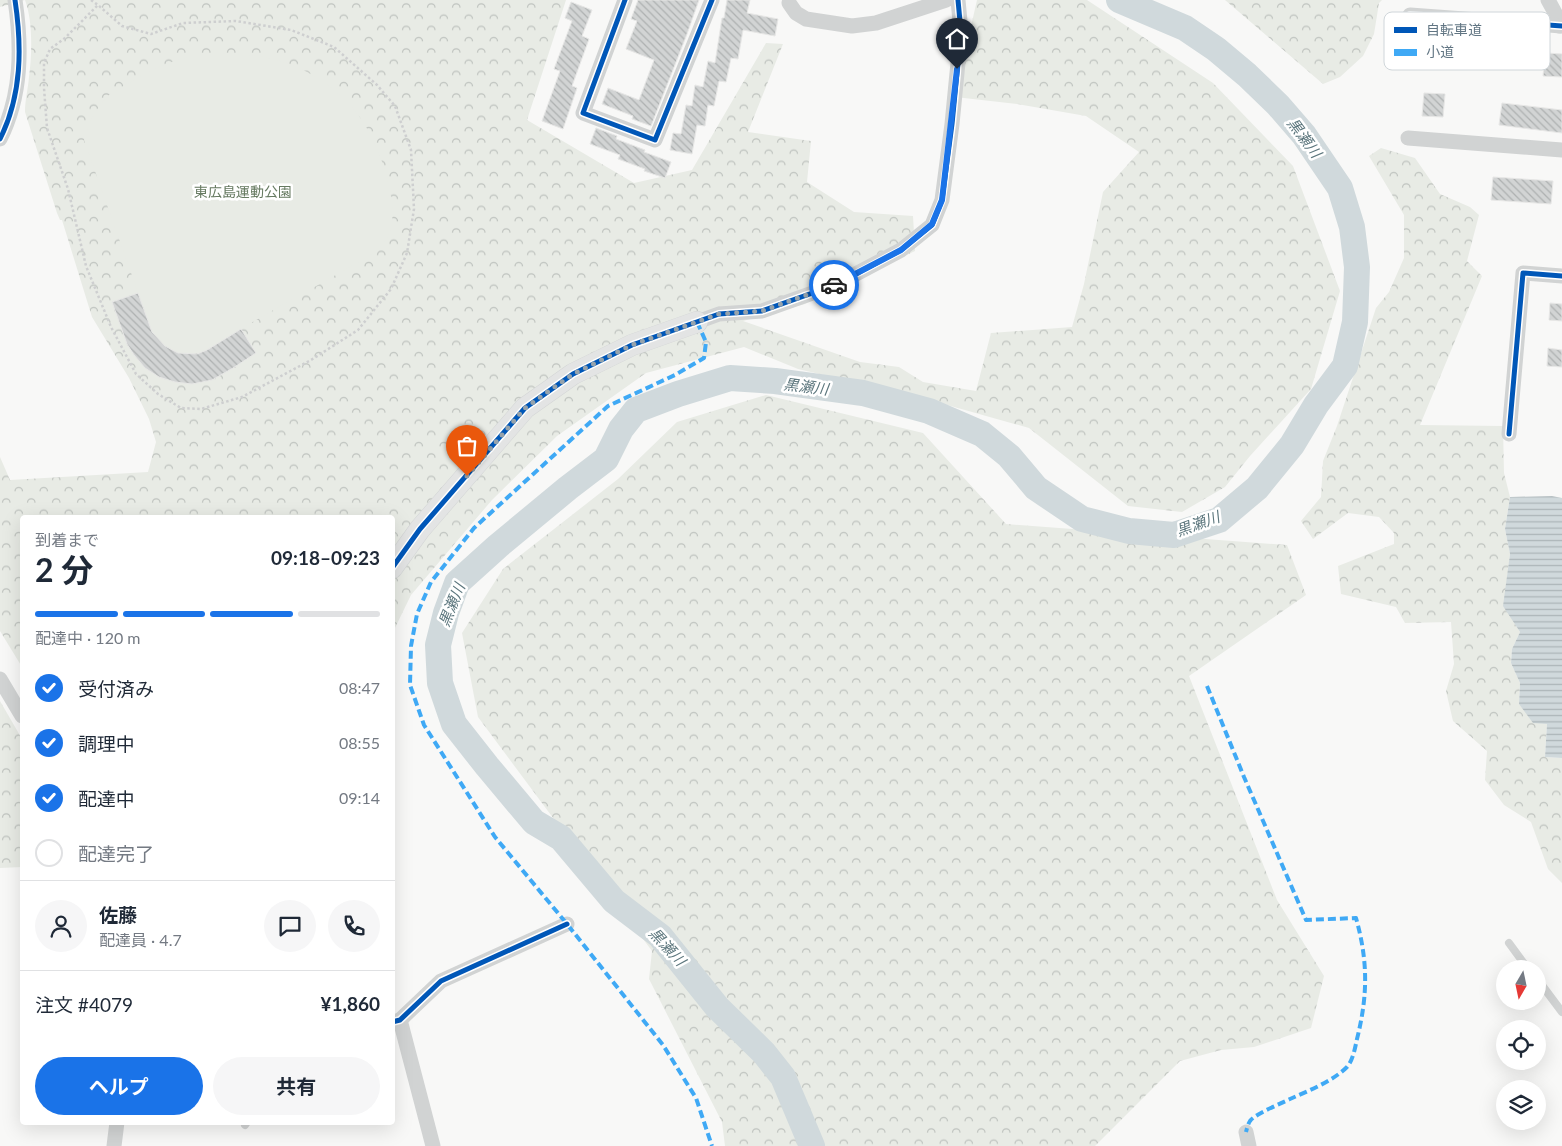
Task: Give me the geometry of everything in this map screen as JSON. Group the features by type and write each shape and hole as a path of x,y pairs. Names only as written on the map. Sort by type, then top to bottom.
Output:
{"street":[{"path":"0,139 7,125 17,88 19,30 15,0"},
{"path":"626,0 583,113 655,140 712,0"},
{"path":"789,3 796,13 806,19 852,26 876,23 946,0"},
{"path":"395,564 420,529 525,408 573,374 632,345 719,314 762,311 835,285 901,250 932,224 942,200 952,124 961,32 958,0"},
{"path":"1548,0 1559,20 1560,26"},
{"path":"1408,138 1562,150"},
{"path":"1509,434 1523,273 1562,276"},
{"path":"0,679 20,713"},
{"path":"433,1146 396,1021 441,981 567,924"},
{"path":"114,1146 117,1125"}],"lane":[{"path":"1509,944 1521,960"},
{"path":"1546,991 1562,1012"}],"path":[{"path":"91,0 98,5 122,26 151,34 183,23 236,21 291,30 334,47 378,85 395,106 411,150 414,209 407,253 391,289 358,330 311,360 242,397 201,409 181,408 158,394 136,374 111,327 86,266 68,189 47,128 44,63 50,50 65,38 98,5"}],"green space":[{"path":"0,0 25,0 0,7"},
{"name":"東広島運動公園","path":"25,0 566,0 527,120 634,183 692,170 766,43 783,44 748,132 811,141 807,182 854,212 913,216 915,251 805,304 743,321 860,362 899,367 923,382 976,391 991,333 1072,327 1084,284 1103,192 1139,152 1086,116 1017,104 955,97 977,0 1087,0 1213,83 1293,166 1340,291 1311,389 1250,456 1225,487 1182,512 1128,506 1029,428 926,399 798,369 744,347 646,373 557,436 492,500 411,595 395,628 395,515 20,515 20,664 0,631 0,457 10,480 148,472 156,442 149,419 129,378 92,317 62,220 60,220 57,213 25,112 31,49 31,28"},
{"path":"1225,0 1382,0 1379,3 1374,34 1363,56 1340,77 1323,84"},
{"name":"東広島運動公園","path":"206,53 258,56 283,62 314,76 342,97 359,116 380,156 390,188 392,219 389,235 374,253 244,327 210,349 198,353 184,354 172,350 152,332 84,140 96,111 111,93 163,65"},
{"path":"1381,148 1415,158 1440,194 1470,207 1479,215 1467,261 1482,276 1420,425 1503,426 1504,473 1510,497 1505,529 1510,554 1504,606 1520,632 1512,649 1511,663 1520,683 1519,704 1547,724 1545,757 1562,758 1562,883 1548,869 1531,822 1504,805 1485,780 1487,751 1453,721 1446,691 1454,664 1451,622 1405,623 1396,607 1341,594 1338,566 1394,544 1394,533 1379,517 1348,513 1313,539 1301,521 1321,497 1323,461 1337,426 1376,308 1389,292 1404,258 1404,215 1369,156"},
{"path":"766,395 923,433 1006,524 1287,545 1306,595 1189,676 1277,900 1324,976 1311,1028 1254,1047 1221,1050 1180,1061 1095,1146 725,1146 722,1122 649,979 652,951 478,717 462,633 503,569 618,479 677,422"},
{"path":"0,701 20,736 20,867 0,868"}],"shaded area":[{"path":"1552,496 1562,498 1562,758 1545,757 1547,724 1533,723 1519,704 1520,683 1511,663 1512,649 1520,632 1503,606 1510,554 1505,529 1510,497"}],"building":[{"path":"638,0 699,0 651,126 632,119 633,116 602,104 608,88 639,100 654,60 626,49 637,21 631,19"},
{"path":"727,0 750,0 747,13 778,19 775,36 743,30 738,59 731,58 726,82 719,81 714,106 708,105 705,126 697,125 692,154 670,150 673,133 681,134 686,105 692,106 695,85 703,87 708,61 715,63 722,18 724,18"},
{"path":"571,2 592,10 582,36 589,39 572,86 577,88 563,129 542,121 560,71 554,69 572,21 565,18"},
{"path":"1550,53 1562,54 1562,77 1543,76 1544,70 1550,70"},
{"path":"1424,93 1445,94 1443,117 1422,116"},
{"path":"1502,103 1562,110 1562,133 1499,125"},
{"path":"596,128 617,136 616,139 645,150 644,152 671,162 665,178 618,159 620,155 590,144"},
{"path":"1493,177 1553,181 1551,204 1491,200"},
{"path":"138,293 152,332 165,346 178,353 197,354 241,329 256,353 212,380 192,384 175,382 159,377 145,368 127,344 112,302"},
{"path":"1550,303 1562,304 1562,321 1549,320"},
{"path":"1548,348 1562,350 1562,367 1547,366"}],"waterway":[{"name":"黒瀬川","path":"812,1146 783,1077 764,1053 717,1007 660,936 614,901 561,838 534,822 454,724 440,683 438,645 446,613 457,583 498,546 606,459 621,429 636,410 678,394 730,378 775,381 863,393 929,411 982,434 1009,456 1036,488 1082,519 1129,531 1174,535 1219,520 1257,488 1292,445 1316,405 1345,366 1355,322 1357,267 1352,227 1340,188 1304,135 1278,105 1216,49 1185,28 1119,0"}],"marked path":[{"path":"697,322 706,342 704,358 675,375 608,406 474,528 431,582 417,614 411,646 410,685 424,725 495,837 663,1045 696,1098 712,1146"},
{"path":"1207,686 1306,920 1356,918 1363,949 1365,993 1355,1050 1349,1064 1328,1081 1257,1115 1250,1121 1246,1132"}],"cycle path":[{"path":"0,139 13,105 18,71 19,35 15,0"},
{"path":"625,0 583,113 655,140 712,0"},
{"path":"395,564 420,529 525,408 573,374 632,345 719,314 762,311 835,285 901,250 932,225 942,200 952,124 961,32 958,0"},
{"path":"1550,25 1562,26"},
{"path":"1509,434 1523,273 1562,276"},
{"path":"395,1021 400,1020 441,981 567,924"}],"way so far":[{"path":"467,476 525,408 573,374 632,345 719,314 762,311 834,285"}],"route":[{"path":"834,285 901,250 932,224 942,200 957,69"}]}
